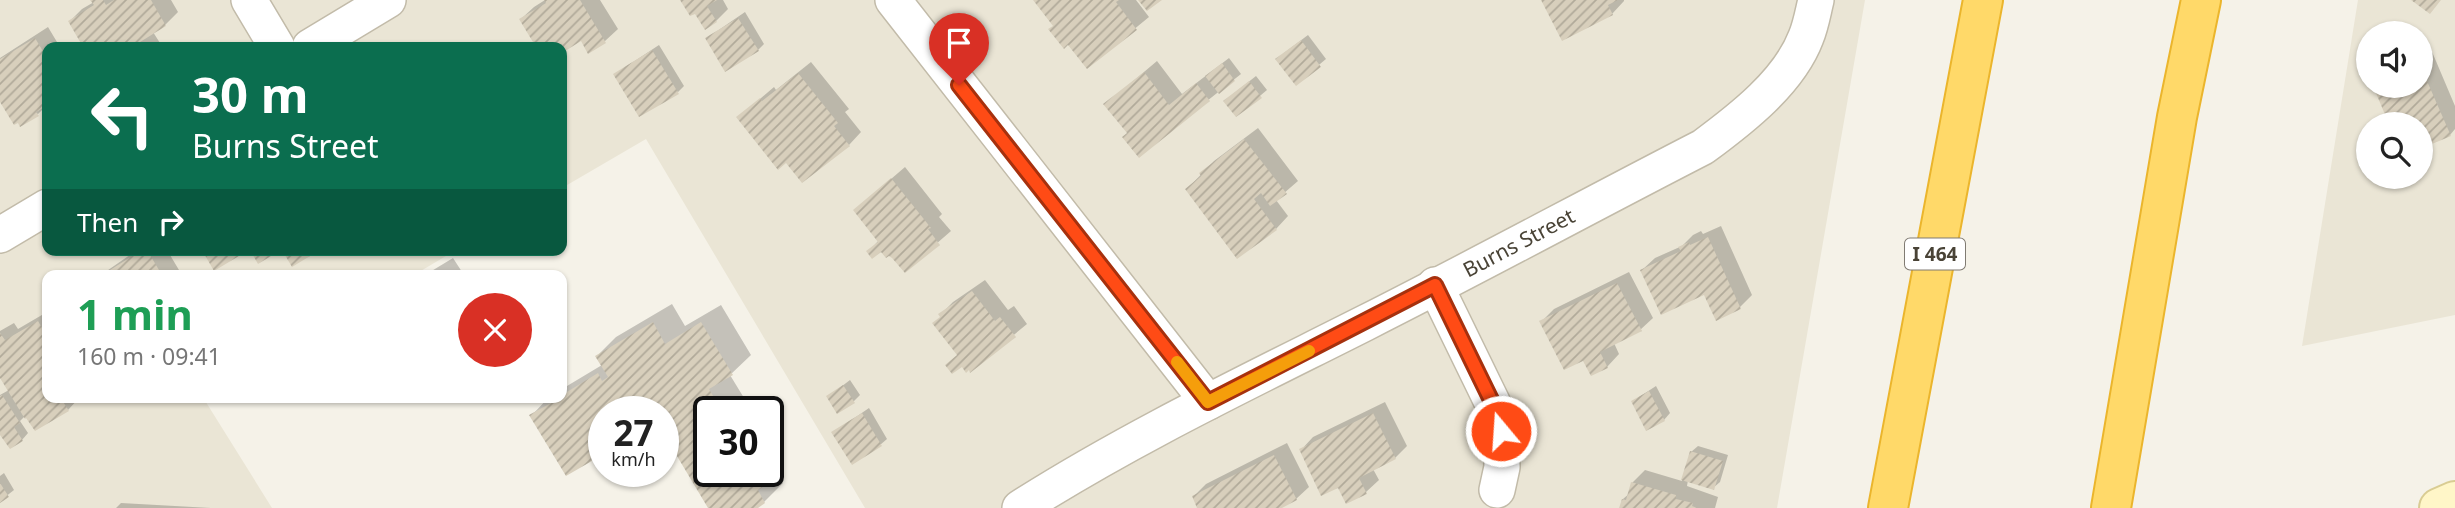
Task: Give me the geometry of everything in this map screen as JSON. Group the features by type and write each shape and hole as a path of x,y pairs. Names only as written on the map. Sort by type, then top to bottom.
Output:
{"highway":[{"name":"I 464","path":"1888,508 1983,0"},
{"path":"2111,508 2177,117 2201,0"}],"main road":[{"path":"2439,508 2455,501"}],"street":[{"path":"248,0 274,42"},
{"path":"318,42 388,0"},
{"path":"892,0 1208,402"},
{"name":"Burns Street","path":"1020,508 1078,471 1208,402 1703,147 1748,114 1782,76 1805,39 1816,0"},
{"path":"0,235 42,209"},
{"path":"1435,285 1493,404 1501,431 1502,467 1497,490"}],"shaded area":[{"path":"0,0 1865,0 1777,508 865,508 646,139 567,185 567,42 42,42 42,256 446,256 422,270 42,270 42,403 206,403 272,508 0,508"},
{"path":"2358,0 2455,0 2455,315 2302,346"}],"building":[{"path":"90,0 103,0 106,5 114,0 151,0 166,26 140,42 80,42 68,21 94,5"},
{"path":"544,0 580,0 606,43 588,54 581,41 567,50 567,42 533,42 519,19 546,3"},
{"path":"680,0 717,0 707,6 717,22 705,30 695,14 690,16"},
{"path":"1033,0 1119,0 1116,2 1137,30 1087,69 1068,45 1064,49 1048,29 1053,26"},
{"path":"1138,0 1162,0 1147,11"},
{"path":"1541,0 1618,0 1608,5 1613,15 1562,41"},
{"path":"2411,0 2441,0 2430,14"},
{"path":"738,18 759,51 725,72 705,38"},
{"path":"35,38 42,50 42,109 36,112 39,116 20,127 18,123 14,125 0,102 0,59"},
{"path":"1301,40 1321,67 1296,86 1275,59"},
{"path":"652,50 679,94 639,117 613,74"},
{"path":"1222,63 1235,81 1219,94 1205,76"},
{"path":"1144,72 1169,105 1196,83 1210,101 1139,158 1122,137 1127,133 1103,104"},
{"path":"798,73 838,123 834,126 850,146 802,183 786,163 778,170 736,117"},
{"path":"1249,81 1262,98 1236,117 1223,101"},
{"path":"2433,95 2451,136 2433,144 2433,112 2384,112 2378,98 2433,98"},
{"path":"1244,139 1287,194 1270,206 1261,193 1254,199 1277,230 1237,259 1185,189 1201,176 1199,173"},
{"path":"891,178 931,228 928,229 940,245 905,273 892,258 886,258 881,252 872,259 866,251 878,242 853,210"},
{"path":"1708,237 1741,309 1716,321 1704,295 1661,315 1640,270 1681,251 1678,247"},
{"path":"132,256 151,256 159,270 110,270"},
{"path":"205,256 239,256 216,270"},
{"path":"253,256 271,256 258,264"},
{"path":"286,256 310,256 292,267"},
{"path":"1617,283 1642,331 1600,352 1608,368 1591,376 1583,361 1564,370 1539,321"},
{"path":"972,291 995,321 1000,317 1016,337 970,373 969,370 966,373 962,367 952,374 945,365 957,355 932,323 940,317 938,314"},
{"path":"38,321 42,328 42,403 64,403 69,411 35,431 0,378 0,333 5,340"},
{"path":"653,322 665,344 701,322 733,375 709,389 713,396 693,396 693,483 679,459 679,396 588,396 588,463 566,476 529,415 551,403 567,403 567,392 598,373 602,381 608,377 595,356"},
{"path":"843,385 855,403 837,414 826,396"},
{"path":"1649,391 1665,421 1646,431 1631,401"},
{"path":"2,395 20,423 14,427 23,441 10,449 0,435"},
{"path":"862,413 882,446 852,465 831,432"},
{"path":"1373,413 1396,459 1359,478 1367,494 1346,504 1338,488 1321,496 1299,449"},
{"path":"1690,451 1723,461 1714,490 1681,480"},
{"path":"1274,455 1297,500 1282,508 1197,508 1192,496"},
{"path":"1631,482 1676,495 1676,499 1693,503 1692,506 1697,508 1619,508 1622,499 1626,500"},
{"path":"0,483 9,497 0,503"},
{"path":"695,487 763,487 758,490 765,503 758,508 708,508"}],"slow traffic":[{"path":"1177,362 1208,402 1309,351"}],"route":[{"path":"959,85 1208,402 1435,285 1493,404 1501,431"}]}
